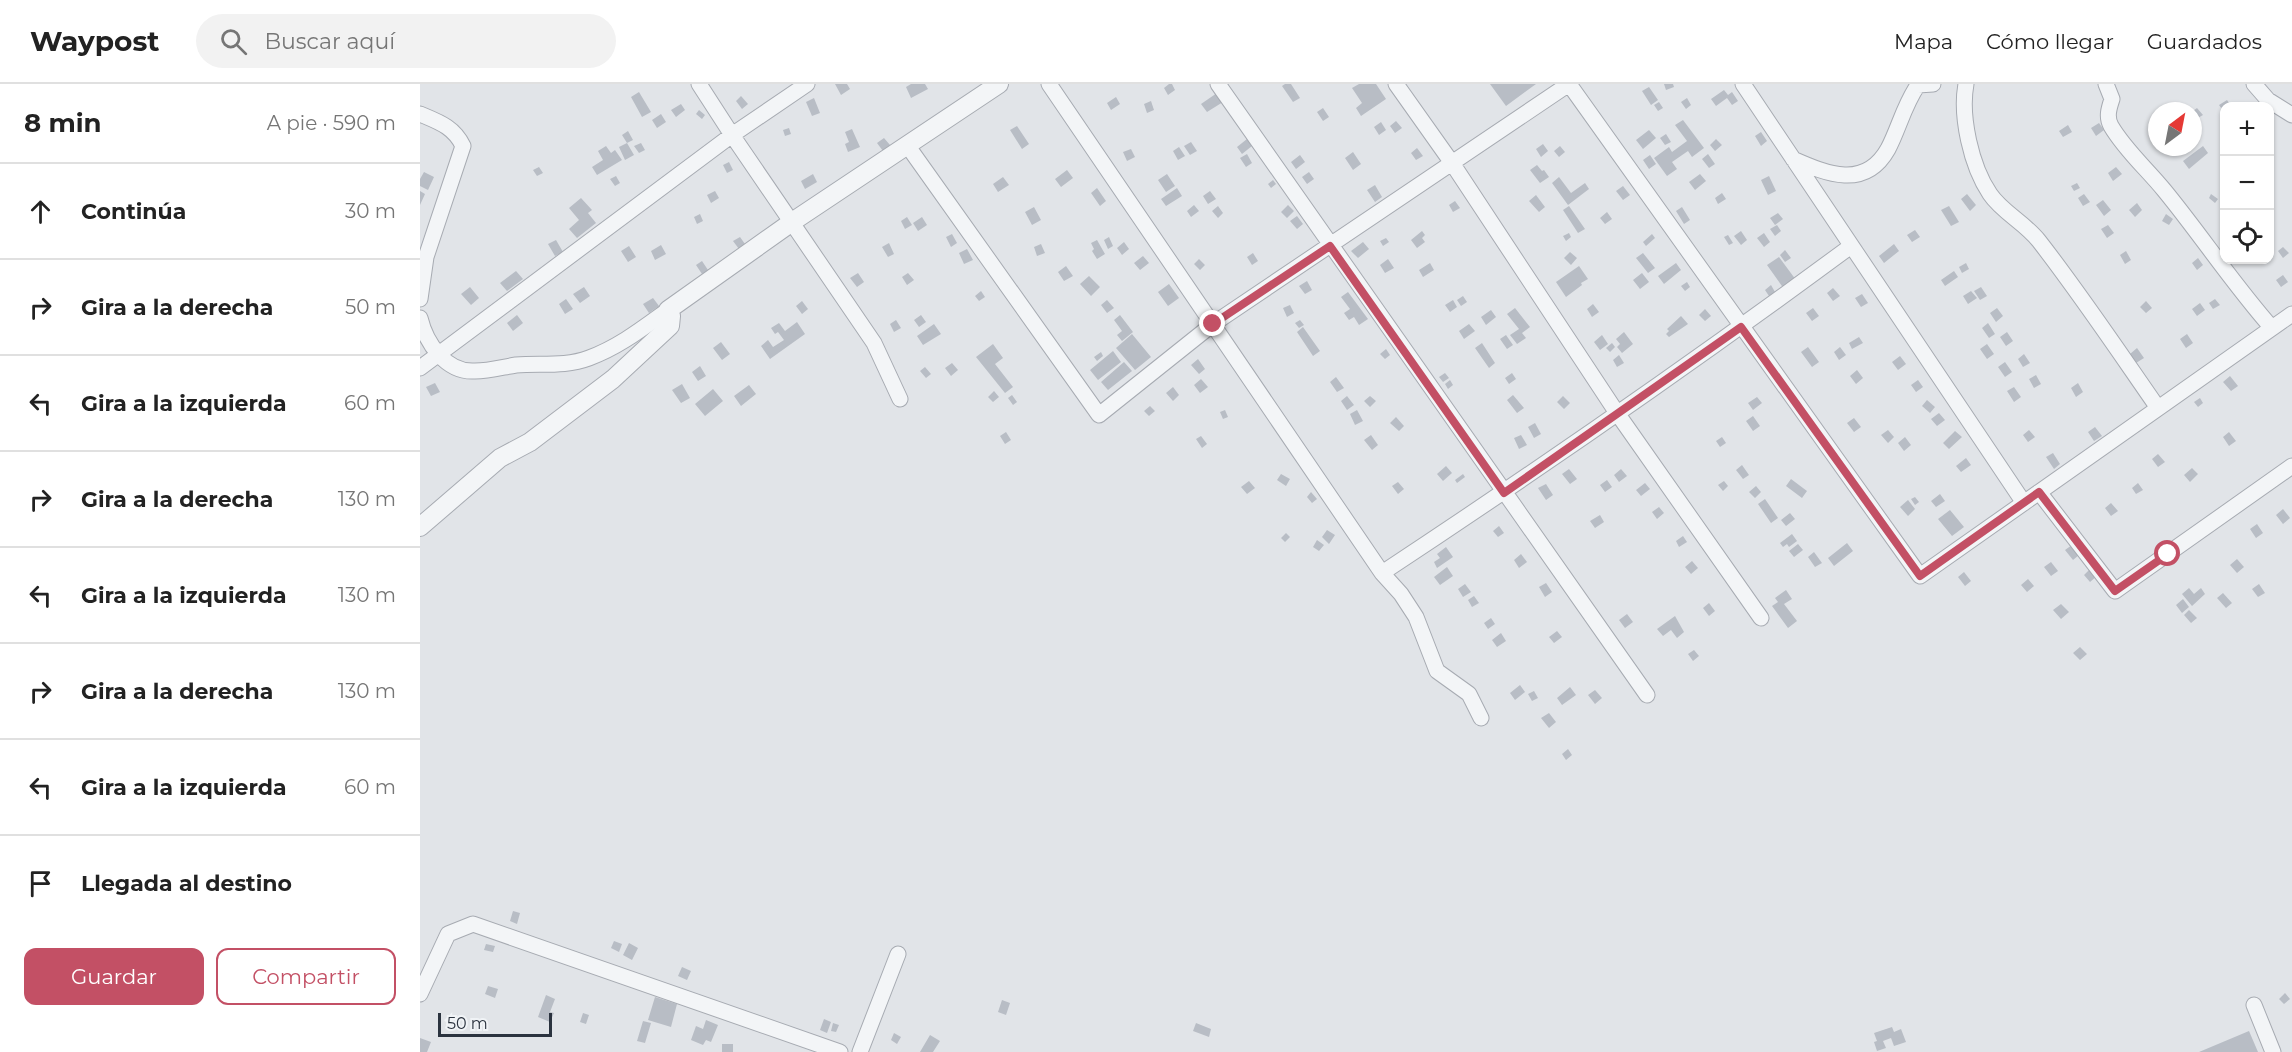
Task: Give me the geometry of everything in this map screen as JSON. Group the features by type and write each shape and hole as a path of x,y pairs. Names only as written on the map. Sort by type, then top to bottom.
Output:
{"street":[{"path":"699,84 874,343 900,399"},
{"path":"420,368 732,135 807,84"},
{"path":"420,318 424,333 438,355 459,368 473,372 517,365 566,364 590,358 622,342 792,222 999,84"},
{"path":"1050,84 1382,573 1401,594 1416,617 1437,671 1469,694 1481,718"},
{"path":"1218,84 1647,695"},
{"path":"1396,84 1452,163 1617,413 1761,618"},
{"path":"907,145 1099,415 1213,324 1569,84 1920,576 2292,314"},
{"path":"1743,84 2024,503"},
{"path":"1793,159 1823,173 1846,177 1864,172 1887,150 1909,98 1918,86 1933,84"},
{"path":"1966,84 1965,124 1977,167 1990,195 2037,238 2158,408"},
{"path":"2106,84 2112,99 2108,111 2110,124 2136,160 2163,189 2250,304 2272,328"},
{"path":"2254,84 2268,100 2292,115"},
{"path":"420,114 447,126 457,134 463,146 426,257 420,299"},
{"path":"1382,573 1504,493 1741,327 1851,246"},
{"path":"420,527 500,458 530,442 612,379 670,326 671,316 668,310"},
{"path":"2039,492 2115,591 2292,466"},
{"path":"420,994 448,934 473,924 840,1052"},
{"path":"860,1052 898,954"},
{"path":"2254,1005 2273,1052"}],"building":[{"path":"835,84 847,84 850,89 841,95"},
{"path":"911,84 925,84 928,89 911,98 906,87"},
{"path":"1172,84 1175,90 1168,95 1164,88"},
{"path":"1291,84 1300,98 1293,102 1282,86"},
{"path":"1359,84 1376,84 1386,99 1361,116 1356,108 1362,103 1352,88"},
{"path":"1490,84 1536,84 1506,106"},
{"path":"1664,84 1673,84 1674,87 1666,90"},
{"path":"1649,87 1658,100 1651,105 1642,91"},
{"path":"1724,90 1728,95 1732,92 1738,101 1732,105 1727,98 1716,106 1711,99"},
{"path":"639,92 651,112 642,117 631,97"},
{"path":"1217,93 1223,102 1207,112 1201,104"},
{"path":"741,96 748,104 742,109 736,101"},
{"path":"1116,97 1120,104 1111,110 1107,103"},
{"path":"814,98 820,113 812,116 806,102"},
{"path":"1687,98 1691,105 1686,109 1681,102"},
{"path":"1151,101 1154,110 1147,113 1144,104"},
{"path":"1659,102 1663,108 1658,111 1654,105"},
{"path":"681,104 685,110 676,117 671,110"},
{"path":"1323,108 1329,117 1323,121 1317,112"},
{"path":"699,110 705,115 702,119 696,114"},
{"path":"661,114 666,122 657,128 652,120"},
{"path":"1683,120 1704,148 1692,157 1688,151 1672,162 1677,169 1667,176 1654,158 1669,147 1672,152 1687,141 1675,125"},
{"path":"1396,121 1402,128 1395,133 1390,126"},
{"path":"1381,122 1386,130 1379,135 1374,127"},
{"path":"2099,123 2104,130 2096,136 2091,128"},
{"path":"2068,125 2072,132 2063,137 2059,131"},
{"path":"1017,126 1029,144 1022,149 1010,130"},
{"path":"789,128 791,134 785,136 783,130"},
{"path":"852,129 860,147 848,152 845,144 849,142 845,132"},
{"path":"1649,130 1656,138 1643,149 1636,140"},
{"path":"628,131 633,140 627,143 622,135"},
{"path":"1761,132 1767,141 1761,146 1755,136"},
{"path":"1666,134 1671,142 1665,145 1660,138"},
{"path":"884,138 890,145 883,151 877,143"},
{"path":"1247,139 1252,146 1242,154 1237,147"},
{"path":"1716,139 1722,145 1715,151 1710,145"},
{"path":"1191,142 1197,151 1190,155 1184,146"},
{"path":"627,143 634,155 625,160 619,147"},
{"path":"641,143 645,150 639,153 634,146"},
{"path":"1543,144 1548,151 1541,157 1536,149"},
{"path":"606,146 611,153 615,150 622,160 597,175 592,167 603,160 598,151"},
{"path":"1560,146 1565,152 1559,157 1554,151"},
{"path":"1179,147 1185,156 1178,160 1173,151"},
{"path":"2202,147 2208,153 2189,169 2183,161 2190,156 2202,156"},
{"path":"1417,148 1423,156 1416,160 1411,153"},
{"path":"1131,149 1135,157 1127,161 1123,152"},
{"path":"1353,152 1361,164 1353,170 1345,158"},
{"path":"1247,154 1252,163 1246,167 1240,158"},
{"path":"1708,154 1715,164 1709,168 1702,159"},
{"path":"1300,155 1305,162 1296,169 1291,162"},
{"path":"1650,155 1656,164 1649,169 1643,160"},
{"path":"729,162 733,170 727,173 723,165"},
{"path":"1537,165 1549,177 1540,183 1530,170"},
{"path":"539,167 543,173 537,176 533,170"},
{"path":"2116,167 2122,174 2113,181 2108,173"},
{"path":"1067,170 1073,178 1061,187 1055,179"},
{"path":"424,172 434,177 428,190 420,186 420,179"},
{"path":"1309,172 1314,179 1307,184 1302,177"},
{"path":"813,174 817,182 805,189 801,181"},
{"path":"1167,174 1175,186 1166,192 1158,180"},
{"path":"1700,174 1706,181 1695,190 1689,182"},
{"path":"616,176 620,183 615,186 610,179"},
{"path":"1769,176 1776,191 1768,195 1761,180"},
{"path":"1003,177 1009,185 998,192 993,184"},
{"path":"1559,177 1571,193 1585,183 1589,189 1568,205 1552,183"},
{"path":"1273,180 1276,184 1271,188 1268,184"},
{"path":"2077,183 2080,188 2074,191 2071,186"},
{"path":"1375,185 1382,197 1375,202 1367,190"},
{"path":"1623,186 1630,195 1623,200 1616,191"},
{"path":"1097,188 1106,201 1100,206 1091,193"},
{"path":"1177,188 1182,196 1166,206 1161,199"},
{"path":"420,191 425,194 420,205"},
{"path":"715,191 719,198 711,203 707,195"},
{"path":"1210,191 1216,199 1208,204 1203,196"},
{"path":"1722,193 1726,199 1718,204 1715,198"},
{"path":"1967,194 1976,205 1970,211 1961,199"},
{"path":"2084,194 2090,202 2083,206 2078,198"},
{"path":"2211,194 2218,199 2215,203 2209,198"},
{"path":"1536,195 1545,207 1539,212 1529,201"},
{"path":"581,198 592,210 588,213 596,223 577,238 569,229 579,220 569,208"},
{"path":"2103,200 2111,210 2104,216 2096,205"},
{"path":"1455,201 1460,208 1453,212 1449,205"},
{"path":"2137,203 2142,210 2135,217 2129,210"},
{"path":"1194,205 1199,211 1191,217 1187,211"},
{"path":"1288,205 1294,211 1287,218 1281,212"},
{"path":"1218,206 1223,213 1218,218 1212,211"},
{"path":"1569,206 1585,229 1578,233 1563,210"},
{"path":"1949,206 1959,222 1951,226 1941,210"},
{"path":"1034,207 1041,220 1032,225 1025,212"},
{"path":"1682,207 1690,220 1684,224 1676,211"},
{"path":"1607,212 1612,219 1605,224 1600,218"},
{"path":"1778,213 1783,219 1775,225 1770,218"},
{"path":"700,214 703,221 697,224 694,217"},
{"path":"2166,214 2173,219 2169,225 2162,221"},
{"path":"1297,216 1303,224 1297,229 1290,221"},
{"path":"907,217 912,225 905,229 901,221"},
{"path":"922,217 927,225 918,231 913,223"},
{"path":"1777,225 1781,231 1775,236 1770,229"},
{"path":"2108,225 2114,233 2107,238 2101,229"},
{"path":"1915,230 1920,237 1912,242 1907,235"},
{"path":"1422,231 1425,235 1422,238 1425,242 1417,248 1411,240"},
{"path":"1741,231 1747,240 1741,245 1734,236"},
{"path":"1569,233 1571,237 1566,241 1563,236"},
{"path":"1764,233 1770,242 1764,247 1757,238"},
{"path":"952,234 957,243 951,247 946,237"},
{"path":"1652,234 1655,238 1646,246 1643,242"},
{"path":"1728,235 1733,243 1729,245 1724,237"},
{"path":"740,237 745,244 739,249 733,241"},
{"path":"1109,237 1113,246 1108,249 1104,240"},
{"path":"1386,238 1389,242 1383,246 1380,241"},
{"path":"556,240 563,252 555,256 548,244"},
{"path":"1097,240 1105,254 1097,259 1092,251 1094,249 1091,243"},
{"path":"1124,242 1129,249 1122,255 1117,248"},
{"path":"1363,242 1369,249 1358,258 1351,251"},
{"path":"889,243 894,254 888,257 882,247"},
{"path":"1041,244 1045,253 1037,256 1034,247"},
{"path":"1894,244 1899,251 1884,263 1879,256"},
{"path":"661,245 666,254 655,260 651,251"},
{"path":"629,246 636,257 628,262 621,251"},
{"path":"2283,247 2289,253 2283,258 2278,251"},
{"path":"967,249 973,260 964,264 959,253"},
{"path":"1785,250 1791,258 1785,262 1780,255"},
{"path":"2126,251 2131,260 2125,264 2120,255"},
{"path":"1570,252 1577,258 1571,265 1564,258"},
{"path":"1253,253 1258,261 1252,265 1247,257"},
{"path":"1643,253 1655,268 1648,273 1636,258"},
{"path":"1143,256 1149,263 1140,270 1134,263"},
{"path":"1779,257 1796,280 1784,289 1767,265"},
{"path":"2198,258 2203,265 2197,270 2192,263"},
{"path":"1199,259 1205,265 1200,270 1194,264"},
{"path":"1388,259 1394,268 1385,273 1380,265"},
{"path":"702,261 708,270 702,274 696,265"},
{"path":"1430,263 1434,270 1423,277 1419,270"},
{"path":"1676,263 1681,270 1664,284 1658,276"},
{"path":"1966,263 1969,269 1962,273 1959,267"},
{"path":"1066,266 1073,276 1064,281 1058,272"},
{"path":"1579,266 1588,279 1566,297 1556,282"},
{"path":"516,271 523,279 507,291 500,283"},
{"path":"1954,271 1958,277 1945,286 1941,280"},
{"path":"858,273 864,282 857,287 850,278"},
{"path":"908,273 914,280 907,285 902,277"},
{"path":"1642,273 1649,282 1640,289 1633,280"},
{"path":"2283,275 2288,282 2281,287 2276,280"},
{"path":"1089,276 1100,287 1091,296 1080,284"},
{"path":"1307,281 1312,290 1305,294 1299,286"},
{"path":"1687,282 1690,287 1685,291 1681,286"},
{"path":"1169,284 1179,298 1168,306 1158,292"},
{"path":"1771,285 1775,292 1769,296 1765,290"},
{"path":"470,287 479,298 471,305 461,294"},
{"path":"584,287 590,296 580,303 573,294"},
{"path":"1981,287 1987,296 1980,300 1974,291"},
{"path":"1833,288 1840,296 1833,301 1827,293"},
{"path":"981,291 985,297 979,301 975,296"},
{"path":"1971,291 1977,298 1968,304 1963,296"},
{"path":"1348,292 1368,319 1359,325 1354,317 1349,320 1344,313 1350,309 1341,297"},
{"path":"1862,294 1868,303 1861,307 1855,298"},
{"path":"1463,296 1467,302 1461,306 1457,300"},
{"path":"653,298 659,306 649,313 643,304"},
{"path":"566,299 573,309 565,314 559,304"},
{"path":"2215,299 2220,305 2213,309 2209,303"},
{"path":"1107,300 1114,308 1107,313 1101,305"},
{"path":"1453,300 1457,307 1450,312 1445,305"},
{"path":"802,301 808,309 802,314 796,306"},
{"path":"2146,301 2152,308 2146,313 2140,307"},
{"path":"2200,303 2205,310 2197,316 2192,309"},
{"path":"1593,304 1599,312 1592,317 1587,309"},
{"path":"1290,305 1294,313 1287,317 1283,308"},
{"path":"1515,308 1530,327 1522,333 1526,338 1517,344 1510,335 1519,329 1507,314"},
{"path":"1813,308 1819,316 1812,321 1806,313"},
{"path":"1997,308 2003,316 1996,322 1990,313"},
{"path":"1705,309 1711,316 1705,321 1699,315"},
{"path":"1491,310 1496,317 1486,325 1481,317"},
{"path":"517,315 523,323 513,331 507,323"},
{"path":"921,315 926,322 919,327 914,320"},
{"path":"1120,315 1133,332 1122,341 1117,335 1122,331 1114,320"},
{"path":"1681,316 1688,324 1669,337 1666,334 1669,331 1667,329"},
{"path":"896,320 901,328 894,332 890,324"},
{"path":"1300,320 1304,325 1299,328 1295,323"},
{"path":"797,322 805,334 770,359 761,346 768,340 773,347 784,340 778,332 775,334 771,328 779,323 785,331"},
{"path":"1988,323 1995,334 1989,338 1982,328"},
{"path":"934,324 941,334 923,345 917,336"},
{"path":"1469,324 1475,331 1464,339 1459,331"},
{"path":"1303,327 1320,351 1313,356 1297,332"},
{"path":"1624,332 1633,344 1622,353 1617,347 1620,344 1616,339"},
{"path":"2007,332 2013,341 2006,346 2000,337"},
{"path":"1132,334 1151,357 1135,370 1116,348"},
{"path":"2187,334 2193,343 2186,348 2180,339"},
{"path":"1506,335 1513,345 1507,349 1500,339"},
{"path":"1602,335 1608,344 1600,350 1594,342"},
{"path":"1859,337 1863,343 1852,349 1849,343"},
{"path":"721,342 730,354 722,360 713,348"},
{"path":"1482,343 1495,363 1489,368 1475,348"},
{"path":"1612,343 1615,347 1610,352 1606,348"},
{"path":"993,344 1003,358 995,364 1013,387 1005,393 976,357"},
{"path":"1987,344 1994,354 1987,359 1980,349"},
{"path":"1808,347 1819,362 1812,367 1801,352"},
{"path":"1840,347 1846,355 1839,360 1834,352"},
{"path":"2137,348 2144,358 2136,363 2130,354"},
{"path":"1386,349 1390,355 1385,359 1380,354"},
{"path":"1113,351 1121,362 1098,380 1090,370"},
{"path":"1101,352 1103,356 1097,361 1094,357"},
{"path":"2024,354 2030,363 2023,367 2018,359"},
{"path":"1619,355 1624,363 1617,367 1613,360"},
{"path":"1900,356 1906,364 1898,370 1892,362"},
{"path":"1198,359 1205,369 1199,374 1191,365"},
{"path":"1124,362 1132,371 1108,390 1101,382"},
{"path":"2005,362 2012,372 2005,377 1998,367"},
{"path":"952,363 958,370 951,376 945,368"},
{"path":"700,366 706,376 698,381 692,372"},
{"path":"925,367 931,374 926,378 920,371"},
{"path":"1857,370 1863,378 1856,384 1850,376"},
{"path":"1445,373 1449,378 1443,382 1439,377"},
{"path":"1512,373 1516,379 1509,384 1505,378"},
{"path":"2036,375 2041,384 2034,388 2029,379"},
{"path":"2230,376 2238,386 2231,391 2223,382"},
{"path":"1336,377 1344,388 1337,392 1330,382"},
{"path":"1201,379 1208,387 1200,393 1194,385"},
{"path":"1450,380 1453,385 1448,389 1445,384"},
{"path":"1918,380 1923,387 1916,392 1911,385"},
{"path":"435,383 440,392 431,396 426,387"},
{"path":"2078,383 2083,392 2076,397 2071,388"},
{"path":"682,384 690,398 681,403 672,390"},
{"path":"749,385 756,394 741,406 734,396"},
{"path":"1173,387 1179,395 1173,401 1166,393"},
{"path":"2014,387 2021,397 2014,402 2007,391"},
{"path":"713,389 723,401 705,416 695,404"},
{"path":"994,391 999,397 993,402 988,397"},
{"path":"1012,395 1017,402 1013,405 1008,398"},
{"path":"1513,395 1524,408 1517,413 1507,400"},
{"path":"1347,396 1354,405 1347,410 1341,401"},
{"path":"1370,396 1376,401 1370,407 1364,401"},
{"path":"1563,396 1570,403 1564,409 1557,402"},
{"path":"1757,397 1762,403 1753,410 1748,403"},
{"path":"2200,398 2203,403 2198,407 2194,402"},
{"path":"1927,400 1935,407 1930,413 1922,406"},
{"path":"1150,406 1155,411 1149,416 1144,411"},
{"path":"1225,410 1228,417 1223,419 1220,412"},
{"path":"1357,410 1363,421 1355,425 1350,414"},
{"path":"1939,413 1945,420 1937,426 1931,419"},
{"path":"1753,416 1760,426 1753,431 1746,421"},
{"path":"1396,417 1404,426 1399,431 1390,423"},
{"path":"1854,418 1861,427 1854,432 1847,423"},
{"path":"1535,423 1541,434 1534,438 1528,427"},
{"path":"2095,427 2102,436 2094,441 2088,432"},
{"path":"1888,430 1894,437 1888,443 1881,435"},
{"path":"2029,430 2035,437 2028,442 2023,435"},
{"path":"1955,431 1962,437 1949,449 1943,443"},
{"path":"1006,432 1011,440 1005,444 1000,436"},
{"path":"2229,432 2236,441 2229,446 2223,437"},
{"path":"1371,435 1378,445 1372,450 1364,440"},
{"path":"1521,435 1527,445 1519,449 1514,438"},
{"path":"1201,436 1207,444 1202,448 1196,439"},
{"path":"1722,437 1726,443 1720,447 1716,441"},
{"path":"1905,437 1911,445 1904,451 1898,443"},
{"path":"2053,453 2060,464 2054,469 2046,457"},
{"path":"2158,454 2165,462 2158,467 2152,459"},
{"path":"1966,458 1971,465 1961,472 1956,466"},
{"path":"1742,465 1749,475 1743,479 1736,470"},
{"path":"1446,466 1452,473 1443,481 1437,474"},
{"path":"2192,468 2198,474 2190,482 2184,475"},
{"path":"1569,469 1577,479 1570,484 1562,474"},
{"path":"1621,469 1627,476 1619,482 1614,475"},
{"path":"1281,474 1290,479 1286,486 1277,480"},
{"path":"1463,474 1465,477 1457,483 1455,480"},
{"path":"1791,479 1807,491 1802,498 1786,486"},
{"path":"1607,480 1612,487 1605,492 1600,485"},
{"path":"1249,481 1255,488 1247,494 1241,487"},
{"path":"1724,481 1728,486 1723,491 1718,485"},
{"path":"1398,482 1404,489 1398,494 1392,486"},
{"path":"1645,483 1650,489 1641,496 1636,490"},
{"path":"2138,483 2143,490 2136,494 2132,488"},
{"path":"1546,484 1553,495 1546,500 1538,488"},
{"path":"1756,486 1761,492 1755,498 1749,492"},
{"path":"1311,492 1317,499 1312,503 1307,497"},
{"path":"1940,494 1945,501 1936,507 1931,501"},
{"path":"1915,497 1919,502 1915,505 1911,499"},
{"path":"1765,499 1778,518 1771,523 1758,504"},
{"path":"1908,500 1915,509 1908,516 1900,507"},
{"path":"2111,503 2118,511 2111,516 2105,508"},
{"path":"1659,507 1664,513 1657,519 1652,512"},
{"path":"2283,509 2290,518 2283,524 2276,515"},
{"path":"1950,510 1964,527 1952,536 1938,519"},
{"path":"1790,513 1795,519 1786,526 1781,520"},
{"path":"1600,515 1604,522 1595,528 1590,521"},
{"path":"2257,524 2263,533 2256,538 2250,529"},
{"path":"1499,526 1504,533 1498,537 1493,531"},
{"path":"1327,530 1335,535 1329,544 1322,537"},
{"path":"1286,533 1290,537 1285,542 1281,538"},
{"path":"1792,534 1797,541 1789,547 1787,544 1783,547 1780,543"},
{"path":"1683,536 1687,542 1679,547 1676,541"},
{"path":"1317,540 1324,545 1319,551 1313,547"},
{"path":"1847,543 1853,551 1834,566 1828,558"},
{"path":"1798,544 1803,550 1794,557 1789,551"},
{"path":"2072,545 2079,555 2073,560 2065,550"},
{"path":"1446,547 1453,557 1437,568 1434,562 1440,558 1437,554"},
{"path":"1814,552 1822,563 1815,567 1808,557"},
{"path":"1521,554 1527,562 1519,568 1514,560"},
{"path":"2237,559 2244,567 2237,573 2230,565"},
{"path":"1692,561 1698,568 1691,574 1685,567"},
{"path":"2051,562 2058,571 2051,576 2044,567"},
{"path":"1447,567 1453,576 1440,585 1434,577"},
{"path":"2091,568 2097,576 2090,582 2084,575"},
{"path":"1964,572 1971,581 1965,586 1958,577"},
{"path":"2028,579 2034,586 2027,592 2021,585"},
{"path":"1546,583 1552,592 1545,597 1539,587"},
{"path":"1465,584 1471,592 1463,597 1458,589"},
{"path":"2259,584 2265,593 2258,597 2252,589"},
{"path":"2189,588 2194,594 2201,588 2205,594 2192,606 2182,594"},
{"path":"1786,590 1792,599 1784,604 1797,621 1788,628 1772,606 1778,602 1775,598"},
{"path":"2223,593 2232,603 2226,608 2217,598"},
{"path":"1474,596 1479,603 1472,607 1468,600"},
{"path":"2183,599 2189,607 2182,613 2176,605"},
{"path":"1709,603 1715,611 1709,616 1703,608"},
{"path":"2061,604 2069,612 2061,619 2053,610"},
{"path":"2189,610 2197,618 2191,623 2184,615"},
{"path":"1627,614 1633,622 1625,628 1619,620"},
{"path":"1675,616 1684,632 1677,638 1671,630 1663,636 1657,629"},
{"path":"1491,618 1495,624 1488,629 1484,623"},
{"path":"1557,631 1562,637 1554,643 1549,637"},
{"path":"1501,633 1506,641 1497,647 1492,640"},
{"path":"2080,647 2087,654 2080,660 2073,653"},
{"path":"1694,650 1699,656 1693,661 1688,654"},
{"path":"1520,685 1525,692 1515,700 1510,693"},
{"path":"1570,687 1576,695 1562,705 1557,698"},
{"path":"1595,690 1602,698 1595,704 1588,695"},
{"path":"1534,691 1538,698 1532,701 1528,694"},
{"path":"1549,713 1556,722 1549,728 1541,718"},
{"path":"1568,749 1572,755 1566,760 1562,754"},
{"path":"513,911 520,913 517,924 510,921"},
{"path":"614,941 622,944 619,952 611,948"},
{"path":"629,943 638,948 632,960 623,955"},
{"path":"486,944 495,946 493,952 484,950"},
{"path":"682,967 691,971 687,980 678,976"},
{"path":"488,986 498,989 495,998 485,994"},
{"path":"2285,993 2290,999 2284,1004 2279,999"},
{"path":"546,995 555,999 550,1012 554,1013 550,1022 538,1017"},
{"path":"655,997 677,1004 671,1027 648,1020"},
{"path":"1002,1000 1010,1003 1006,1015 998,1012"},
{"path":"583,1013 589,1015 586,1024 580,1022"},
{"path":"824,1019 831,1022 827,1033 820,1030"},
{"path":"706,1020 718,1025 711,1042 706,1040 703,1045 691,1040 696,1026 703,1029"},
{"path":"643,1021 651,1023 645,1043 637,1041"},
{"path":"833,1023 839,1025 836,1032 831,1031"},
{"path":"1196,1023 1211,1029 1209,1037 1193,1031"},
{"path":"1892,1027 1894,1032 1901,1029 1906,1042 1894,1046 1891,1038 1883,1041 1886,1048 1877,1051 1874,1033"},
{"path":"2249,1031 2258,1052 2199,1052"},
{"path":"894,1033 901,1037 897,1044 891,1040"},
{"path":"930,1035 940,1041 933,1052 920,1052"},
{"path":"420,1038 431,1042 427,1052 420,1052"},
{"path":"722,1044 733,1044 733,1052 722,1052"}],"route":[{"path":"1213,324 1330,246 1504,493 1741,327 1920,576 2039,492 2115,591 2168,554"}]}
